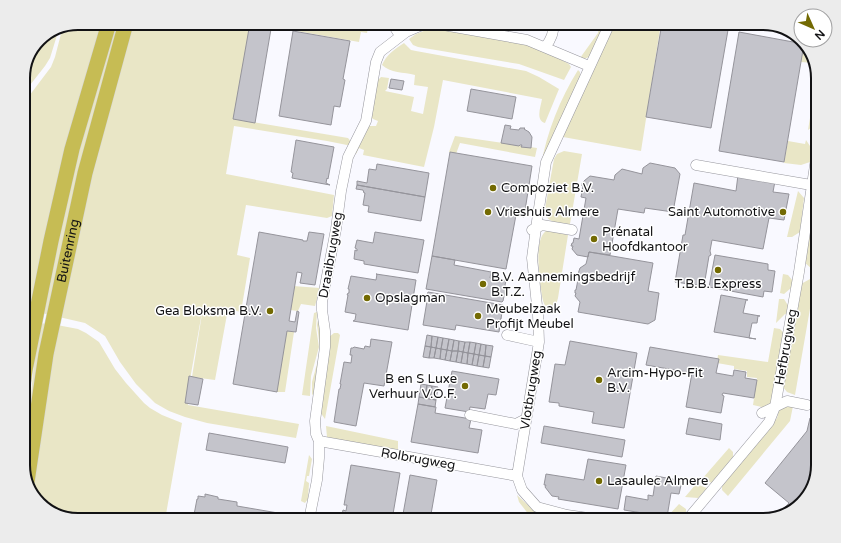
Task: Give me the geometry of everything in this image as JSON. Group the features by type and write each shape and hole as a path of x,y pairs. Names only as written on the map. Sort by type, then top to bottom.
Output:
{"highway":[{"name":"Buitenring","path":"30,347 51,241 72,149 107,30"},
{"name":"Buitenring","path":"30,468 46,354 86,174 124,30"}],"street":[{"path":"396,30 401,36"},
{"name":"Draaibrugweg","path":"310,513 317,480 319,458 319,442 316,434 315,421 325,347 322,302 330,264 343,177 349,154 366,121 375,67 380,52 411,30"},
{"path":"472,30 528,40 589,66"},
{"path":"545,47 550,41 553,30"},
{"name":"Vlotbrugweg","path":"517,476 526,419 529,377 539,342 538,315 530,279 532,230 546,162 607,30"},
{"path":"696,165 811,185"},
{"name":"Hefbrugweg","path":"693,513 769,422 775,407 799,272 811,192"},
{"path":"532,230 542,225 572,230"},
{"path":"507,335 539,342"},
{"path":"762,413 787,401 807,405"},
{"path":"470,415 516,424 526,419"},
{"name":"Rolbrugweg","path":"319,442 517,476"},
{"path":"517,476 522,490 537,507 559,513"}],"shaded area":[{"path":"72,30 103,30 30,336 30,95 51,67 61,34"},
{"path":"111,30 122,30 51,315 41,313 78,153"},
{"path":"130,30 256,30 241,120 348,138 352,143 352,146 234,126 226,174 334,195 332,216 327,218 246,205 237,255 250,258 241,312 228,309 215,380 192,377 204,301 187,396 188,405 299,424 296,438 207,423 169,411 155,403 136,384 120,362 105,336 85,323 59,317 89,181"},
{"path":"291,30 368,30 367,33 361,32 359,42"},
{"path":"426,30 453,30 522,43 560,59 569,64 571,67 564,80 519,64 418,47 413,45 409,39"},
{"path":"599,30 603,30 590,56 587,58 580,58"},
{"path":"612,30 660,30 641,151 563,137"},
{"path":"57,35 50,58 30,85 30,75 35,57 46,42"},
{"path":"404,43 411,50 526,71 539,77 559,89 545,123 539,116 542,99 443,80 434,127 424,167 363,155 364,150 359,148 356,154 355,151 368,126 376,126 378,121 370,116 376,82 381,77 389,78 387,89 385,91 414,97 411,111 423,114 428,87 414,85 415,75 389,70 382,65 388,55"},
{"path":"803,51 806,57 808,63 801,62"},
{"path":"578,70 580,72 580,76 541,165 555,116 565,92"},
{"path":"811,112 811,128 808,130"},
{"path":"455,136 537,148 535,157 460,143 456,154 449,152"},
{"path":"806,140 811,148 810,162 801,165 784,163 788,141 805,144"},
{"path":"564,151 582,154 570,224 549,220 544,214 554,159 557,154"},
{"path":"798,191 804,198 800,232 792,237 787,237"},
{"path":"811,216 811,268 804,262"},
{"path":"546,231 554,231 568,235 558,298 555,308 549,308 544,304 540,281 538,252 542,236"},
{"path":"783,274 788,275 793,281 791,288 784,294 780,293"},
{"path":"811,279 811,303 795,395 787,392 783,387 801,284"},
{"path":"293,286 320,288 315,306 301,304 298,311 290,310"},
{"path":"779,299 784,299 789,307 788,315 785,314 776,323"},
{"path":"317,312 316,328 319,347 311,376 310,396 302,395 314,313"},
{"path":"319,314 323,342 316,392 312,395 312,382 320,348 317,325"},
{"path":"39,323 49,324 30,429 30,405"},
{"path":"57,325 78,329 99,342 115,369 144,403 162,415 182,423 166,513 72,513 51,505 36,489 33,479 41,419"},
{"path":"774,328 780,329 785,334 772,404 766,408 753,405 757,378 747,377 747,371 734,369 734,366 717,363 718,355 768,362"},
{"path":"285,331 294,332 285,392 275,392"},
{"path":"334,333 338,333 340,335 325,419 320,412 329,337"},
{"path":"789,405 793,406 790,421 728,496 722,490 722,484 777,418 779,410"},
{"path":"326,426 398,441 398,452 327,437"},
{"path":"729,448 733,452 733,457 712,483 702,479"},
{"path":"309,455 312,459 309,476 307,476 306,481 309,483 308,499 305,503 301,501"},
{"path":"696,484 707,488 698,498 685,497"},
{"path":"517,495 532,509 548,513 528,513 519,502"},
{"path":"679,504 686,509 686,513 671,513"}],"building":[{"path":"249,30 271,30 255,123 233,119"},
{"path":"661,30 728,30 711,128 646,117"},
{"path":"293,31 350,41 343,79 345,80 340,107 334,106 331,125 279,116"},
{"path":"739,32 793,42 793,48 801,48 803,51 784,162 719,151"},
{"path":"391,79 404,81 402,90 389,88"},
{"path":"471,89 516,97 512,119 467,111"},
{"path":"505,125 511,126 510,129 519,130 520,128 525,128 524,129 529,132 532,137 531,148 521,147 522,145 519,146 501,143"},
{"path":"296,140 334,147 326,183 330,185 292,178 293,173 291,172"},
{"path":"450,152 532,166 524,217 516,215 506,269 432,256"},
{"path":"650,163 675,168 680,174 673,212 645,208 644,213 618,209 610,255 589,252 588,257 577,255 572,249 573,246 571,246 574,238 579,239 586,198 581,197 583,186 582,183 590,176 614,180 615,175 622,169 642,174 643,168"},
{"path":"377,164 429,173 425,197 357,185 357,181 367,183 369,169 376,170"},
{"path":"738,175 775,181 773,192 789,194 784,220 769,218 763,249 712,240 710,251 711,255 709,256 704,286 675,282 694,183 736,191"},
{"path":"357,185 425,197 421,221 368,212 369,206 363,205 365,193 363,190 356,189"},
{"path":"259,232 303,241 307,241 309,232 324,234 315,285 300,283 302,273 297,272 289,321 295,322 297,311 299,312 296,332 287,331 277,392 233,384"},
{"path":"375,232 424,240 418,273 364,264 364,261 354,259 355,250 357,251 355,248 357,240 373,243"},
{"path":"589,252 653,263 648,291 659,293 655,320 648,324 578,312 580,302 575,296 575,290 580,268 586,264"},
{"path":"715,255 768,264 768,270 775,271 772,292 764,291 763,297 709,287"},
{"path":"432,256 455,260 454,265 491,272 490,278 493,277 505,280 506,287 503,301 426,289"},
{"path":"377,274 416,280 408,330 353,321 355,320 356,314 345,312 351,276 376,280"},
{"path":"428,292 503,305 499,332 456,325 455,330 423,325"},
{"path":"721,295 748,300 746,300 743,313 760,316 758,316 757,323 752,323 749,338 714,332"},
{"path":"427,335 432,336 431,347 425,346"},
{"path":"432,336 438,337 436,348 431,347"},
{"path":"438,337 443,338 441,349 436,348"},
{"path":"443,338 449,339 447,350 441,349"},
{"path":"371,339 392,342 384,386 364,383 356,426 334,422 344,362 351,363 351,348 354,347 364,349 365,346 370,347"},
{"path":"449,339 454,340 452,351 447,350"},
{"path":"454,340 459,341 458,351 452,351"},
{"path":"459,341 465,342 463,352 458,351"},
{"path":"570,341 637,353 624,428 592,423 594,412 559,406 559,403 549,402 555,364 565,365"},
{"path":"465,342 470,342 468,353 463,352"},
{"path":"470,342 476,343 474,354 468,353"},
{"path":"476,343 481,344 479,355 474,354"},
{"path":"481,344 486,345 485,356 479,355"},
{"path":"486,345 493,346 491,357 485,356"},
{"path":"425,346 431,347 429,358 423,357"},
{"path":"431,347 436,348 434,358 429,358"},
{"path":"650,347 719,359 716,373 733,376 734,370 746,372 745,378 757,380 754,398 723,393 722,395 724,396 721,413 686,407 692,373 646,365"},
{"path":"436,348 441,349 440,359 434,358"},
{"path":"441,349 447,350 445,360 440,359"},
{"path":"447,350 452,351 450,361 445,360"},
{"path":"452,351 458,351 456,362 450,361"},
{"path":"458,351 463,352 461,363 456,362"},
{"path":"463,352 468,353 467,364 461,363"},
{"path":"468,353 474,354 472,365 467,364"},
{"path":"474,354 479,355 477,366 472,365"},
{"path":"479,355 485,356 483,367 477,366"},
{"path":"485,356 491,357 489,368 483,367"},
{"path":"452,371 499,379 496,395 488,394 485,409 470,407 469,412 445,408"},
{"path":"189,376 203,379 198,405 185,403"},
{"path":"421,384 427,385 425,398 419,397"},
{"path":"427,385 432,386 430,399 425,398"},
{"path":"432,386 438,387 436,400 430,399"},
{"path":"419,397 436,400 435,407 418,404"},
{"path":"418,404 436,407 435,413 471,419 469,428 482,430 478,453 411,442"},
{"path":"689,418 722,424 720,440 686,434"},
{"path":"811,418 811,471 803,492 795,501 785,508 789,503 765,483 807,431"},
{"path":"544,426 625,440 622,457 541,443"},
{"path":"209,433 288,447 285,463 206,450"},
{"path":"588,459 626,465 618,509 558,499 559,497 552,496 545,487 546,474 584,480"},
{"path":"351,465 400,473 393,513 342,513 343,510 346,511 347,505 344,505"},
{"path":"410,475 437,480 431,513 403,513"},
{"path":"656,476 682,481 679,494 671,493 668,513 642,513 624,510 626,496 648,500 648,495 653,496"},
{"path":"205,494 218,497 218,499 237,502 237,506 278,513 194,513 198,496 205,497"}],"place":[{"name":"Compoziet B.V.","path":"493,188"},
{"name":"Vrieshuis Almere","path":"488,212"},
{"name":"Saint Automotive","path":"783,212"},
{"name":"Prénatal Hoofdkantoor","path":"594,239"},
{"name":"T.B.B. Express","path":"718,270"},
{"name":"B.V. Aannemingsbedrijf B.T.Z.","path":"483,284"},
{"name":"Opslagman","path":"367,298"},
{"name":"Gea Bloksma B.V.","path":"270,311"},
{"name":"Meubelzaak Profijt Meubel","path":"478,316"},
{"name":"Arcim-Hypo-Fit B.V.","path":"599,380"},
{"name":"B en S Luxe Verhuur V.O.F.","path":"465,386"},
{"name":"Lasaulec Almere","path":"599,481"}]}
